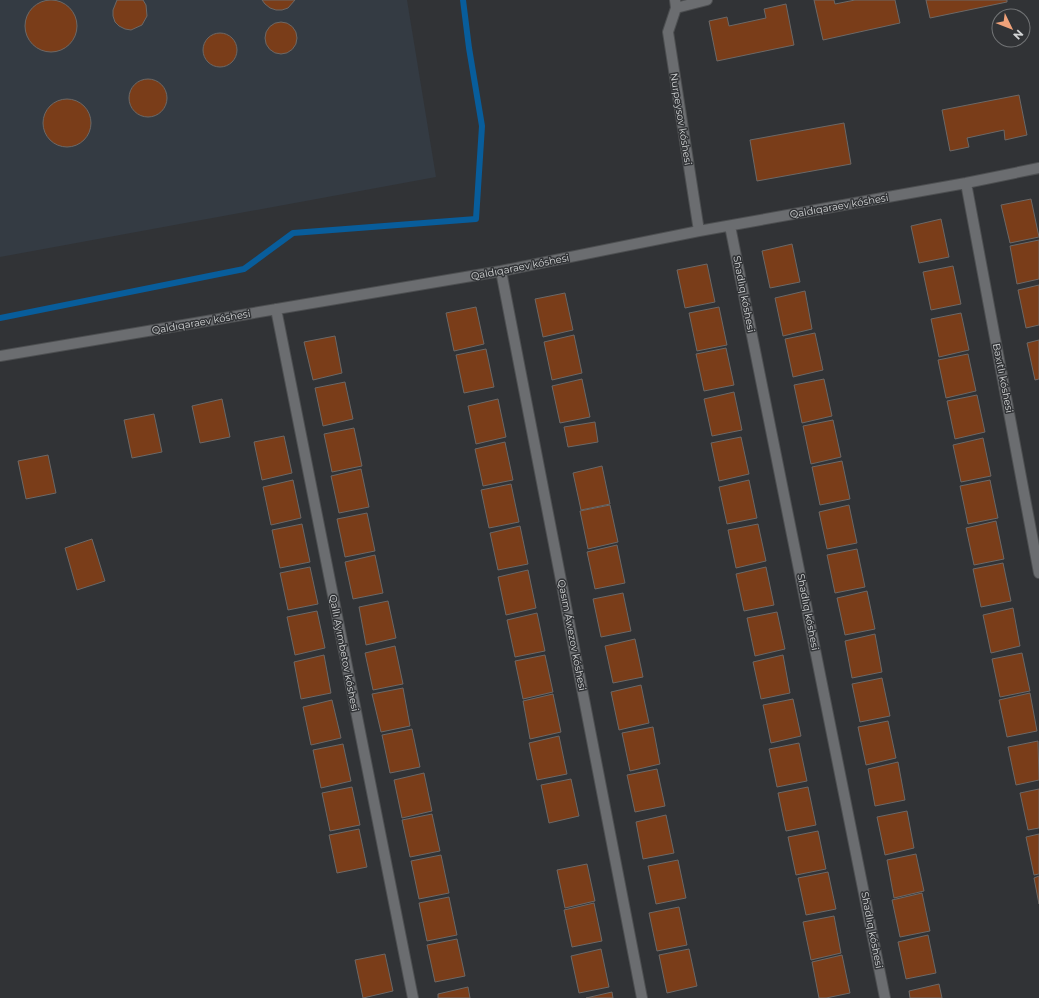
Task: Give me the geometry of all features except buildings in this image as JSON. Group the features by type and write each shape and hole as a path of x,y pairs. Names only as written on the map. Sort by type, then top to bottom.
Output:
{"street":[{"name":"Nurpeysov kóshesi","path":"698,231 668,32 676,4 707,0"},
{"name":"Qaldıqaraev kóshesi","path":"0,356 501,271 698,231 966,183 1039,168"},
{"name":"Baxıtlı kóshesi","path":"966,183 1039,573"},
{"name":"Shadlıq kóshesi","path":"730,226 886,998"},
{"name":"Qasım Áwezov kóshesi","path":"501,271 642,998"},
{"name":"Qallı Ayımbetov kóshesi","path":"276,309 413,998"}],"shaded area":[{"path":"0,0 407,0 436,177 0,257"}],"waterway":[{"path":"0,318 244,269 293,233 476,219 482,126 469,48 463,0"}]}
